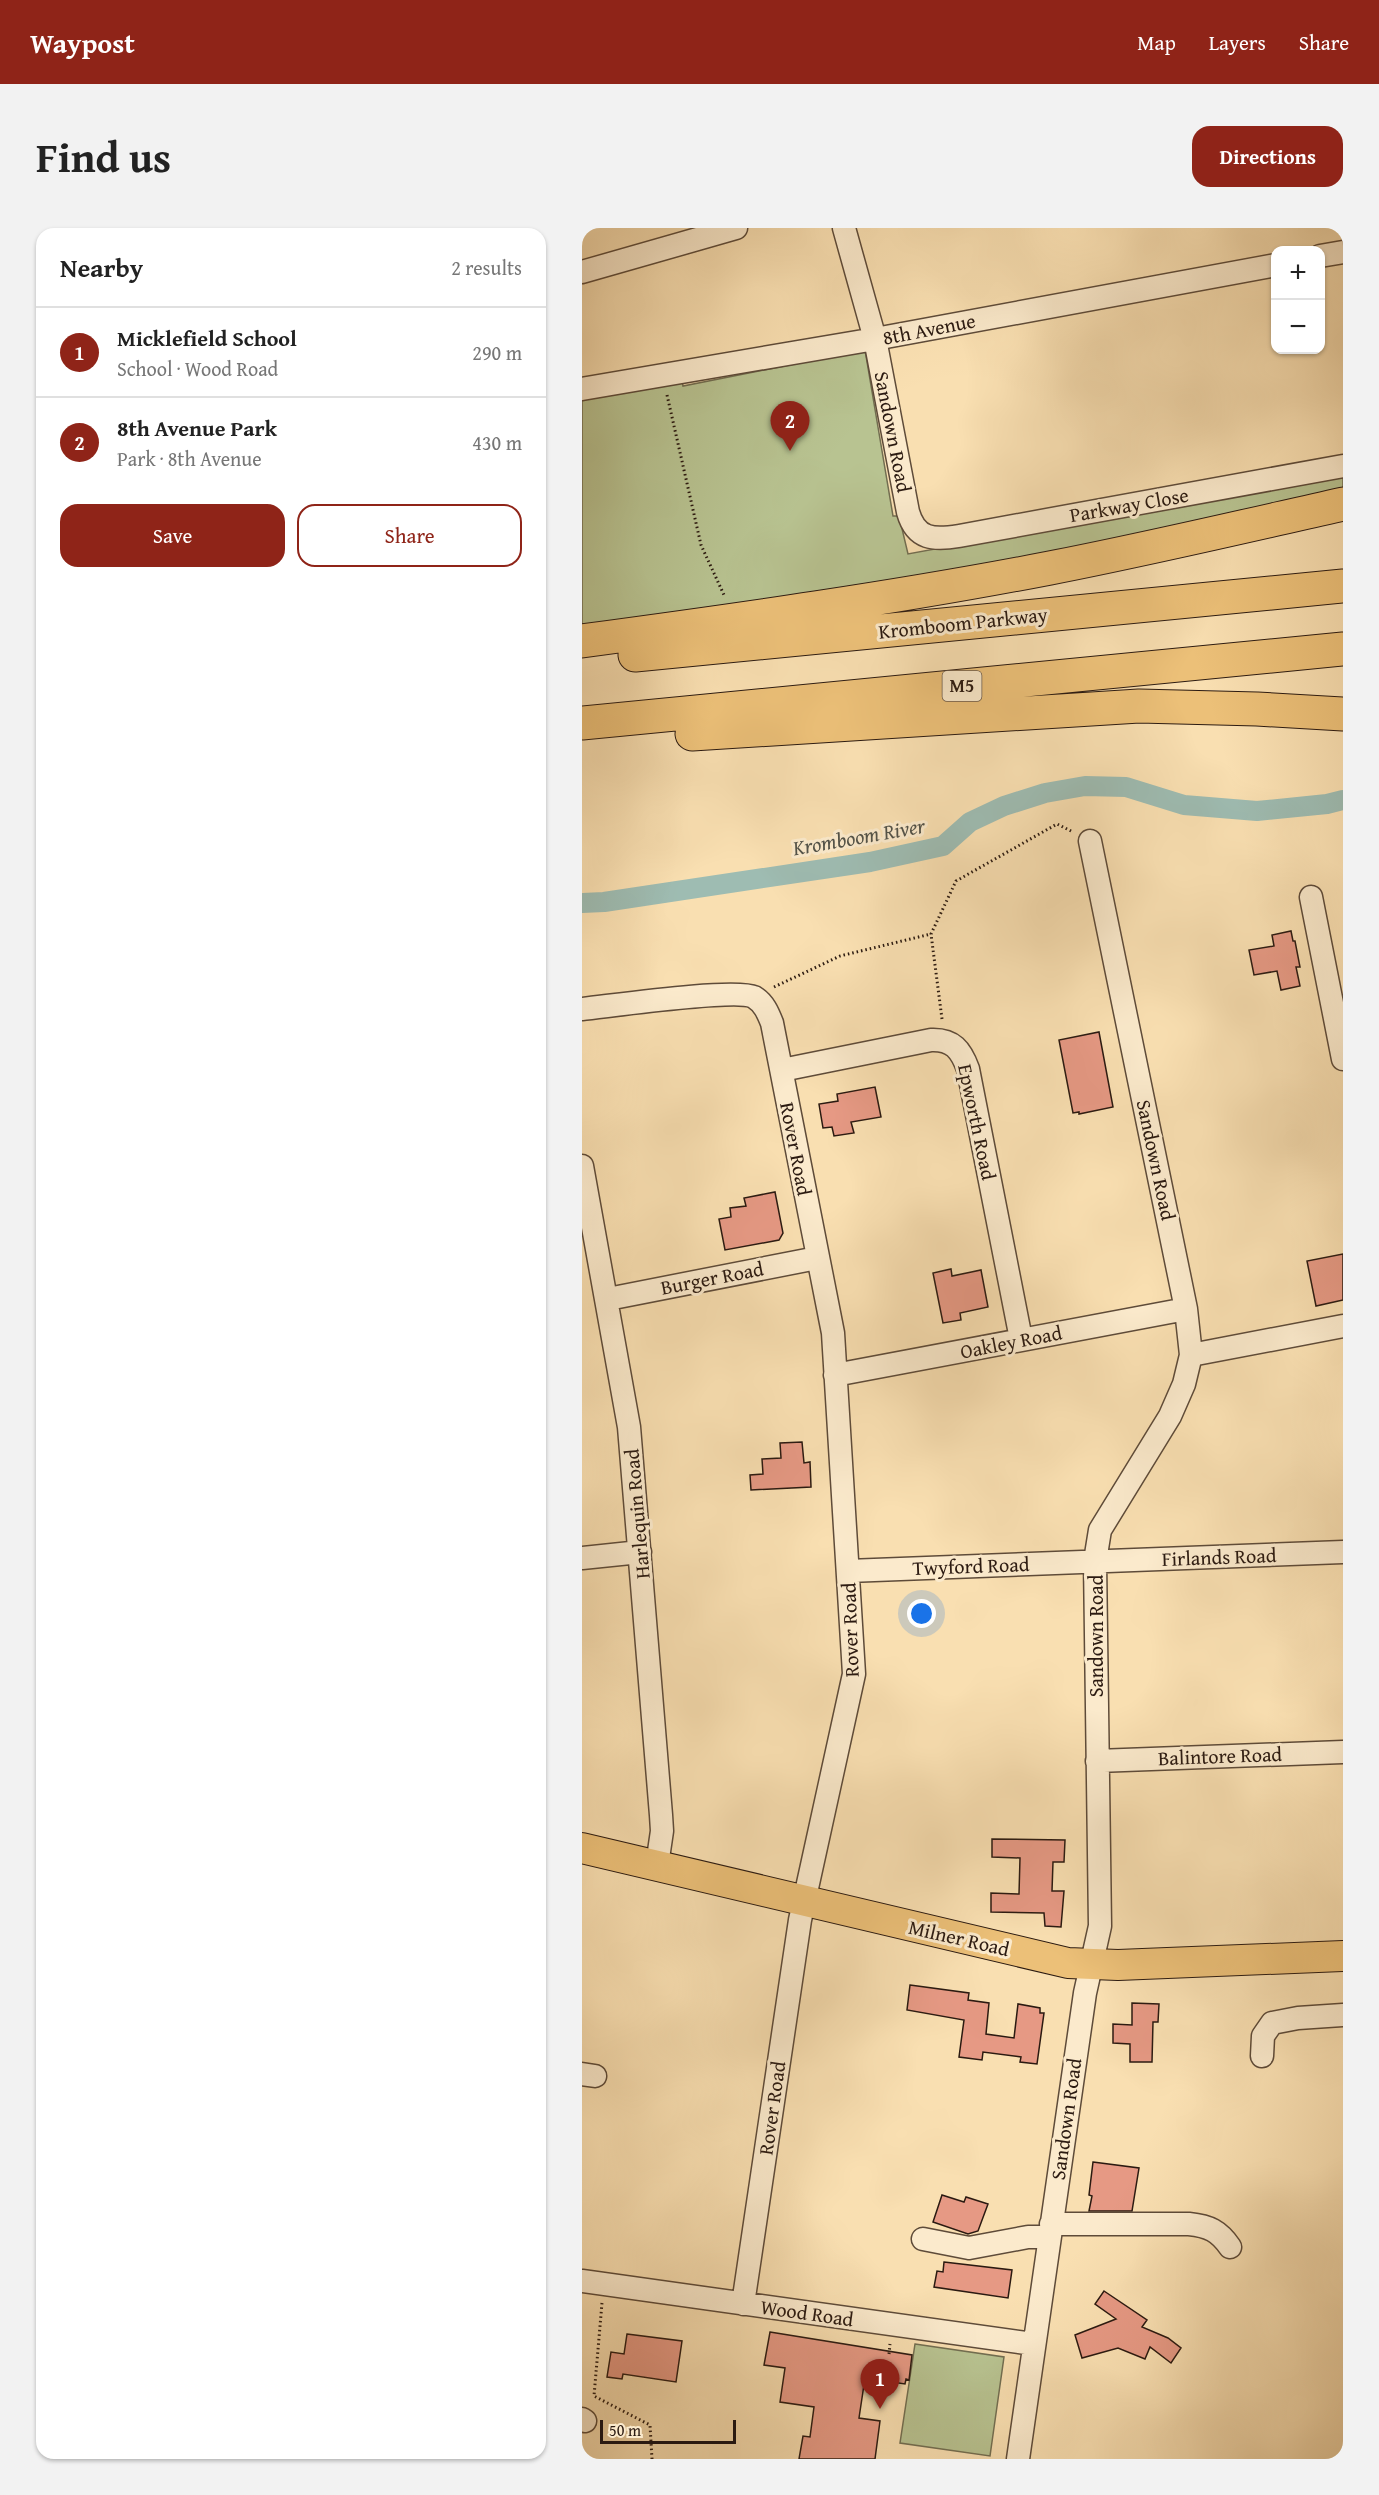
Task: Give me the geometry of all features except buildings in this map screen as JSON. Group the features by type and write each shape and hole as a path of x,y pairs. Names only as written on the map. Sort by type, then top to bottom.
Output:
{"highway":[{"path":"582,641 1047,569 1343,504"},
{"name":"Kromboom Parkway","path":"582,659 1343,586"},
{"name":"M5","path":"582,723 1343,650"},
{"path":"582,741 1139,706 1343,714"}],"main road":[{"name":"Milner Road","path":"582,1848 1068,1963 1091,1965 1343,1956"}],"street":[{"path":"582,272 736,228"},
{"name":"Sandown Road","path":"844,228 875,339 908,512 911,523 917,530"},
{"path":"1325,255 1343,252"},
{"name":"8th Avenue","path":"582,389 875,339 1271,266"},
{"name":"Parkway Close","path":"917,530 929,538 951,538 1343,466"},
{"name":"Sandown Road","path":"1018,2459 1085,1993 1100,1926 1095,1561 1100,1530 1170,1416 1184,1384 1191,1355 1186,1309 1090,841"},
{"path":"1311,897 1343,1059"},
{"path":"582,1009 728,994 753,996"},
{"name":"Rover Road","path":"743,2304 804,1900 854,1674 833,1333 772,1023 761,1003 753,996"},
{"name":"Epworth Road","path":"782,1070 931,1040 944,1040 955,1046 963,1056 968,1069 1021,1339"},
{"name":"Harlequin Road","path":"582,1166 608,1299 629,1427 661,1815 662,1831 657,1866"},
{"name":"Burger Road","path":"608,1299 817,1258"},
{"name":"Oakley Road","path":"835,1376 1186,1309"},
{"path":"1191,1355 1343,1326"},
{"path":"582,1558 640,1552"},
{"name":"Firlands Road","path":"1095,1561 1343,1552"},
{"name":"Twyford Road","path":"848,1571 1095,1561"},
{"name":"Balintore Road","path":"1097,1761 1343,1752"},
{"path":"1262,2056 1263,2036 1272,2023 1298,2018 1343,2015"},
{"path":"923,2239 969,2248 1050,2231 1189,2223 1210,2228 1221,2234 1230,2247"},
{"name":"Wood Road","path":"593,2282 1033,2344"}],"path":[{"path":"663,375 701,545 735,619"},
{"path":"944,1040 931,934 956,881 1057,824 1090,841"},
{"path":"753,996 840,956 931,934"},
{"path":"593,2282 594,2396 650,2426 652,2459"}],"green space":[{"path":"865,350 893,516 899,516 908,554 1343,474 1343,489 1095,548 582,628 582,400 682,381 683,386"},
{"path":"915,2344 1004,2357 990,2456 900,2443"}],"waterway":[{"name":"Kromboom River","path":"582,903 604,902 870,862 943,846 970,822 1004,806 1045,793 1085,786 1126,787 1184,805 1257,811 1327,804 1343,800"}],"place":[{"name":"8th Avenue Park","path":"790,451"},
{"name":"Micklefield School","path":"880,2409"}]}
